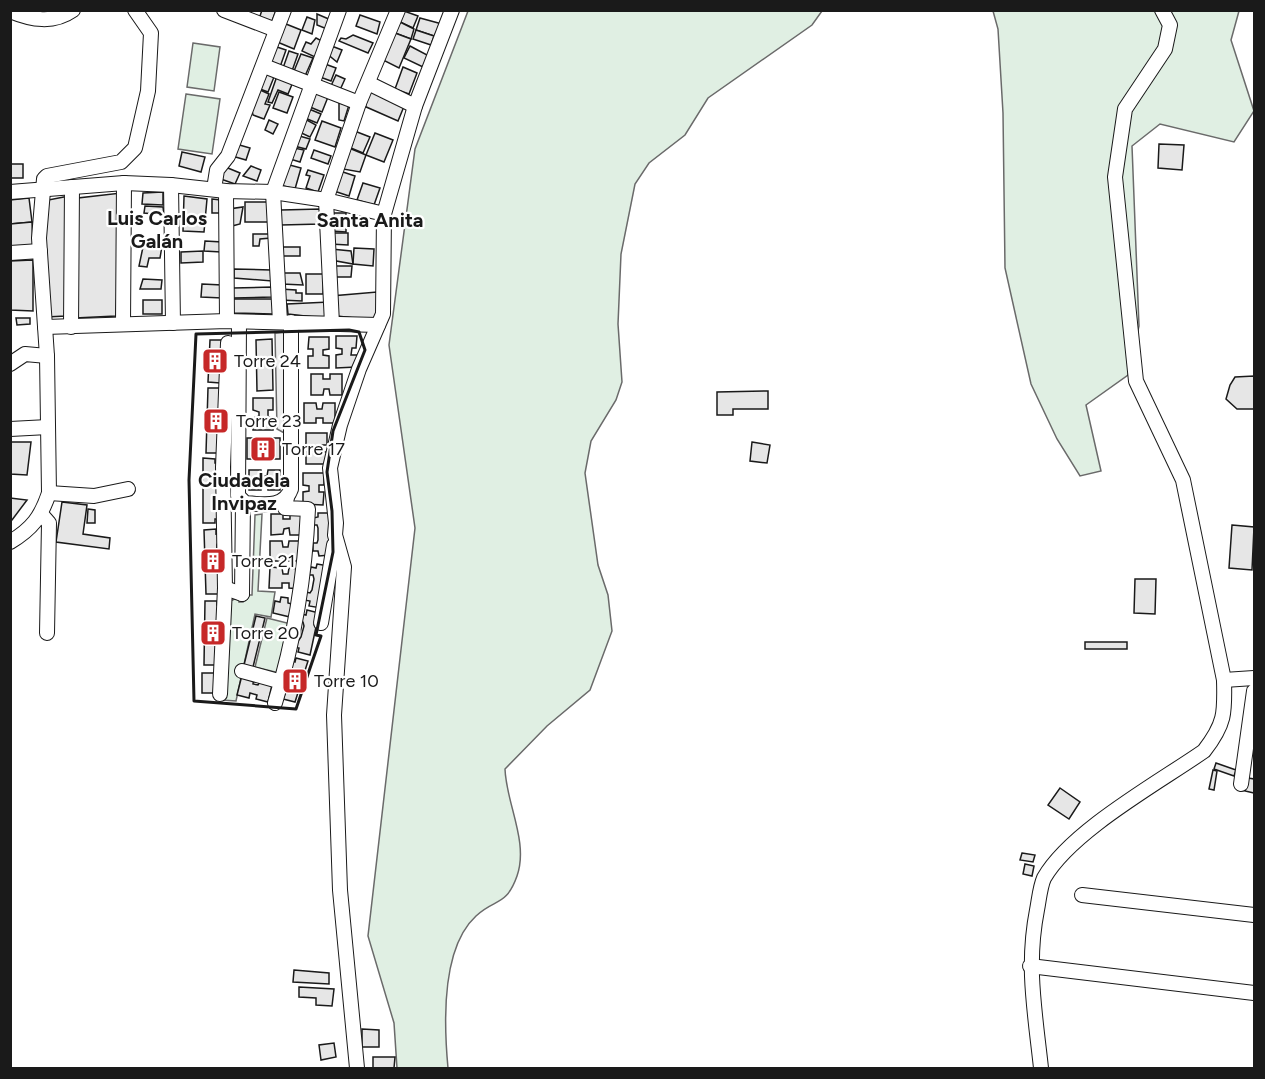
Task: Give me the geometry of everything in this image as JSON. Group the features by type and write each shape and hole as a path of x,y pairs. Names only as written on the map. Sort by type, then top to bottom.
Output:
{"street":[{"path":"10,11 24,17 50,20 73,10"},
{"path":"10,542 29,531 42,515 49,493 47,356 40,251 42,191 47,176 121,162 135,148 148,91 151,33 135,10"},
{"path":"224,10 276,30"},
{"path":"225,595 242,594 243,502 237,492 233,322 218,170 228,156 284,10"},
{"path":"276,703 302,594 308,509 285,508 291,489 285,322 273,192 310,83 339,10"},
{"path":"332,324 326,200 359,103 398,10"},
{"path":"321,623 331,574 336,523 330,468 347,403 383,314 384,214 415,106 452,10"},
{"path":"1041,1068 1029,966 1032,934 1043,880 1053,865 1078,838 1204,751 1219,731 1225,709 1224,680 1183,480 1136,381 1117,189 1116,177 1125,109 1165,49 1170,25 1162,10"},
{"path":"264,66 359,103"},
{"path":"368,83 415,106"},
{"path":"10,192 124,183 171,185 273,192 326,200 384,214"},
{"path":"123,324 124,183"},
{"path":"171,185 173,322"},
{"path":"71,327 72,187"},
{"path":"10,253 40,251"},
{"path":"45,327 173,322 378,325"},
{"path":"220,693 225,595 223,477 228,343"},
{"path":"10,364 25,354 47,356"},
{"path":"10,429 48,427"},
{"path":"49,493 94,496 128,489"},
{"path":"243,502 276,504 287,497"},
{"path":"42,515 49,523 47,633"},
{"path":"335,535 344,567 334,715 340,890 357,1068"},
{"path":"242,671 282,682"},
{"path":"1224,680 1254,678"},
{"path":"1241,784 1254,691"},
{"path":"1082,895 1254,915"},
{"path":"1029,966 1254,993"}],"green space":[{"path":"468,11 822,11 812,25 708,98 685,135 649,163 635,184 621,254 618,324 622,382 616,400 591,441 585,473 598,565 608,595 612,631 590,690 547,726 505,769 519,836 520,863 509,893 476,916 456,947 447,988 448,1068 397,1068 394,1023 368,936 415,528 389,345 415,149"},
{"path":"993,11 1239,11 1231,40 1254,111 1234,142 1160,124 1132,146 1139,326 1128,375 1086,405 1101,471 1080,476 1057,439 1031,384 1005,268 1003,113 998,29"},
{"path":"193,43 220,47 214,91 187,87"},
{"path":"186,94 220,99 212,154 178,149"},
{"path":"262,514 258,591 275,592 271,617 255,614 236,701 222,700 226,603 239,597 239,602 243,602 243,595 252,595 255,515"},
{"path":"267,618 295,625 283,674 255,667"}],"shaded area":[{"path":"284,332 286,434 277,429 275,333"}],"building":[{"path":"262,10 276,10 271,24 259,19"},
{"path":"404,11 418,16 413,28 400,22"},
{"path":"317,14 331,20 327,29 317,25"},
{"path":"360,15 380,22 377,34 356,26"},
{"path":"307,17 315,20 312,34 302,30"},
{"path":"420,18 442,24 434,36 416,30"},
{"path":"400,22 414,29 411,39 395,33"},
{"path":"286,24 301,30 294,49 275,41 282,26"},
{"path":"416,30 434,36 431,45 413,39"},
{"path":"395,33 411,39 399,68 383,60"},
{"path":"353,35 373,43 368,53 339,41 341,38 346,39"},
{"path":"316,38 322,41 315,57 302,51 306,42 311,44"},
{"path":"329,45 342,50 337,62 326,53"},
{"path":"274,46 286,50 280,67 268,63"},
{"path":"410,46 429,56 423,67 404,58"},
{"path":"289,51 298,54 292,71 283,68"},
{"path":"301,54 313,58 305,76 294,71"},
{"path":"325,64 336,68 331,81 320,77"},
{"path":"403,67 417,73 409,94 395,89"},
{"path":"267,74 274,77 268,92 260,89"},
{"path":"336,75 345,79 339,92 330,88"},
{"path":"277,76 293,82 288,94 278,90 272,103 268,102"},
{"path":"258,89 269,94 265,104 270,105 264,119 253,115 252,111"},
{"path":"371,90 405,104 398,121 364,106"},
{"path":"279,92 293,97 287,113 273,108"},
{"path":"315,92 328,97 322,112 310,107"},
{"path":"339,103 349,105 344,121 339,120"},
{"path":"309,109 321,114 317,123 305,118"},
{"path":"305,119 316,125 310,137 295,130"},
{"path":"269,120 278,124 273,134 265,130"},
{"path":"322,121 341,128 335,147 315,140"},
{"path":"352,130 370,137 363,153 346,146"},
{"path":"375,133 393,140 384,162 366,155"},
{"path":"296,135 310,139 306,149 290,145"},
{"path":"236,144 250,148 246,160 232,156"},
{"path":"1159,144 1184,145 1182,170 1158,168"},
{"path":"289,147 304,150 300,162 290,159"},
{"path":"349,148 366,155 360,172 343,169"},
{"path":"314,150 331,156 328,164 311,158"},
{"path":"182,152 205,157 201,172 179,166"},
{"path":"10,164 23,164 23,178 10,178"},
{"path":"286,164 301,168 295,189 280,185"},
{"path":"223,166 240,173 235,184 218,178"},
{"path":"251,166 261,170 257,181 243,176"},
{"path":"308,170 324,175 318,192 306,188 310,176 306,175"},
{"path":"340,171 355,176 349,196 334,191"},
{"path":"363,183 380,188 374,205 357,200"},
{"path":"163,192 163,205 142,204 143,193"},
{"path":"121,193 116,316 75,318 78,198"},
{"path":"69,196 66,316 46,317 43,201"},
{"path":"184,196 207,199 204,232 183,231"},
{"path":"29,198 32,222 10,224 10,200"},
{"path":"212,199 221,200 220,213 212,213"},
{"path":"245,202 268,202 268,222 245,222"},
{"path":"145,206 163,207 164,215 144,213"},
{"path":"243,207 240,224 232,226 229,209"},
{"path":"321,209 321,224 281,225 281,210"},
{"path":"331,213 346,213 346,222 331,221"},
{"path":"32,222 33,247 10,248 10,224"},
{"path":"332,223 346,223 346,232 331,231"},
{"path":"331,233 348,233 348,245 330,244"},
{"path":"253,234 271,234 271,238 260,239 259,246 253,246"},
{"path":"205,241 222,242 221,252 204,251"},
{"path":"162,246 160,258 149,258 147,267 139,266 143,247"},
{"path":"283,247 300,247 300,256 283,256"},
{"path":"354,248 374,249 373,266 353,264"},
{"path":"331,249 351,251 353,264 331,260"},
{"path":"203,251 203,262 181,263 181,252"},
{"path":"33,260 33,311 10,310 10,261"},
{"path":"330,266 352,266 351,277 330,277"},
{"path":"234,269 271,270 272,281 234,278"},
{"path":"282,273 300,273 303,285 282,284"},
{"path":"306,274 324,274 323,294 306,294"},
{"path":"143,279 162,280 161,289 140,289"},
{"path":"202,284 222,285 222,298 201,297"},
{"path":"272,287 272,297 233,298 233,288"},
{"path":"280,289 296,290 296,293 302,293 302,301 280,300"},
{"path":"377,292 380,321 337,316 331,296"},
{"path":"233,299 273,299 273,314 233,313"},
{"path":"143,300 162,300 162,314 143,314"},
{"path":"329,302 331,319 288,314 287,304"},
{"path":"16,318 30,318 30,324 17,325"},
{"path":"336,336 357,336 356,348 352,348 351,355 357,355 356,367 336,368 336,355 342,354 342,349 336,348"},
{"path":"309,337 329,337 329,349 323,350 323,355 329,356 329,368 308,368 308,356 313,356 313,349 308,349"},
{"path":"272,339 273,390 257,391 256,340"},
{"name":"Torre 24","path":"210,340 222,340 220,383 208,382"},
{"path":"311,374 323,374 323,379 330,379 330,374 342,374 342,395 330,395 329,389 324,389 323,395 311,395"},
{"path":"1254,376 1254,409 1237,409 1226,399 1230,385 1235,377"},
{"name":"Torre 23","path":"208,388 220,388 218,453 206,453"},
{"path":"768,391 768,409 733,409 733,415 717,415 717,392"},
{"path":"253,398 273,398 273,410 268,410 268,417 273,418 273,430 253,430 253,418 259,416 259,412 253,410"},
{"path":"304,403 316,403 317,409 322,409 323,403 335,403 335,423 323,423 323,418 316,418 316,423 304,423"},
{"path":"306,433 327,433 327,445 322,445 322,452 327,452 326,464 306,464 306,452 312,451 312,446 306,445"},
{"name":"Torre 17","path":"247,438 260,438 261,444 266,444 267,438 280,438 280,459 267,459 267,454 260,454 260,459 247,459"},
{"path":"10,442 31,442 27,475 10,474"},
{"path":"752,442 770,445 767,463 750,461"},
{"path":"203,458 215,459 215,463 221,463 220,471 216,471 215,474 215,486 220,487 220,495 215,496 215,508 216,511 220,511 220,519 215,519 215,523 203,523"},
{"path":"249,470 261,470 262,476 267,476 268,470 280,470 280,490 268,490 268,485 261,485 261,490 249,490"},
{"path":"303,473 324,473 324,485 319,485 319,492 324,492 323,505 303,504 303,492 309,491 309,486 303,485"},
{"path":"10,498 27,500 12,520 10,520"},
{"path":"62,502 87,505 83,534 110,538 109,549 56,542"},
{"path":"88,509 95,510 95,523 87,523"},
{"path":"318,513 330,513 330,555 319,556 318,551 313,551 313,543 317,543 318,540 318,528 317,525 313,525 313,518 318,517"},
{"path":"271,514 283,514 283,519 290,519 290,514 302,514 302,535 290,535 289,528 284,529 283,534 271,535"},
{"path":"1232,525 1254,527 1252,570 1229,568"},
{"name":"Torre 21","path":"216,529 216,534 222,533 217,545 217,557 218,578 223,589 218,590 218,594 206,594 204,530"},
{"path":"270,541 282,541 283,547 288,547 289,541 301,541 301,561 289,561 289,556 282,556 282,561 270,561"},
{"path":"317,564 329,566 321,608 309,606 310,601 304,600 306,592 310,593 312,590 314,579 313,575 309,575 311,567 316,568"},
{"path":"270,567 282,568 283,574 288,574 289,568 302,569 301,589 289,588 289,583 282,583 282,588 269,588"},
{"path":"1135,579 1156,579 1155,614 1134,613"},
{"path":"281,597 288,598 288,603 295,605 290,617 273,613 275,601 280,602"},
{"name":"Torre 20","path":"205,601 217,601 217,605 222,605 217,616 216,665 204,665"},
{"path":"307,610 319,613 310,655 298,652 299,648 293,647 295,639 299,640 301,637 304,626 303,622 299,621 301,614 306,615"},
{"path":"256,616 265,618 253,667 244,665"},
{"path":"1085,642 1127,642 1127,649 1085,649"},
{"name":"Torre 10","path":"296,658 308,661 295,702 283,699 285,694 280,693 288,684 291,672 290,660 295,662"},
{"path":"202,673 214,673 214,693 202,693"},
{"path":"242,675 254,678 253,684 258,685 261,680 272,685 268,702 256,699 257,695 250,693 249,698 237,695"},
{"path":"1216,763 1236,770 1234,776 1214,769"},
{"path":"1213,770 1217,771 1214,790 1209,789"},
{"path":"1248,778 1254,779 1254,793 1245,791"},
{"path":"1060,788 1080,802 1069,819 1048,805"},
{"path":"1022,853 1035,855 1033,862 1020,860"},
{"path":"1025,864 1034,866 1032,876 1023,874"},
{"path":"294,970 329,973 329,984 293,982"},
{"path":"299,987 334,989 332,1006 316,1005 316,998 299,997"},
{"path":"362,1029 379,1030 379,1047 362,1047"},
{"path":"334,1043 336,1057 321,1060 319,1045"},
{"path":"373,1057 395,1057 394,1068 373,1068"}],"wall":[{"path":"349,330 359,332 365,350 333,431 327,472 332,511 333,552 316,635 321,636 296,709 194,701 189,480 196,334 349,330"}],"place":[{"name":"Torre 24","path":"215,361"},
{"name":"Torre 23","path":"216,421"},
{"name":"Torre 17","path":"263,449"},
{"name":"Torre 21","path":"213,561"},
{"name":"Torre 20","path":"213,633"},
{"name":"Torre 10","path":"295,681"}],"district":[{"name":"Santa Anita","path":"370,220"},
{"name":"Luis Carlos Galán","path":"157,230"},
{"name":"Ciudadela Invipaz","path":"244,492"}]}
